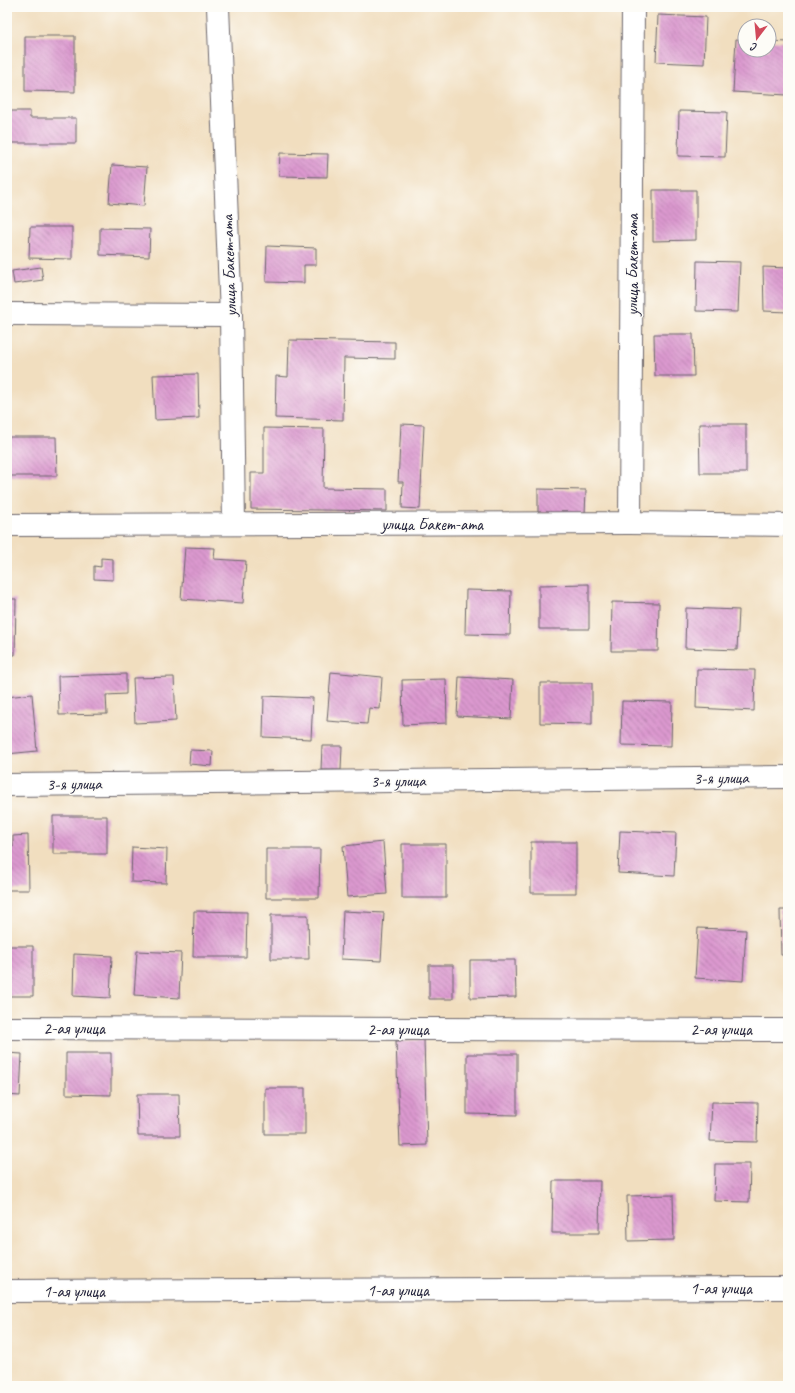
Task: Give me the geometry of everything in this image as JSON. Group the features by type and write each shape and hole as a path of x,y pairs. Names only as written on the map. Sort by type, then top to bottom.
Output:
{"street":[{"name":"улица Бакет-ата","path":"218,7 231,316 234,524"},
{"name":"улица Бакет-ата","path":"630,523 633,7"},
{"path":"7,314 231,316"},
{"name":"улица Бакет-ата","path":"7,525 630,523 788,525"},
{"name":"3-я улица","path":"7,785 788,778"},
{"name":"2-ая улица","path":"7,1028 788,1030"},
{"name":"1-ая улица","path":"7,1291 788,1288"}],"building":[{"path":"658,15 706,17 704,64 656,62"},
{"path":"25,36 75,36 75,92 25,91"},
{"path":"736,39 737,58 777,58 777,41 788,42 787,95 733,92"},
{"path":"8,111 30,111 30,118 76,118 76,143 8,143"},
{"path":"679,111 727,112 725,157 678,156"},
{"path":"280,153 328,154 327,177 279,176"},
{"path":"112,165 147,167 144,206 109,203"},
{"path":"653,190 696,190 696,240 653,241"},
{"path":"30,227 72,227 72,259 29,258"},
{"path":"100,228 150,229 149,257 100,255"},
{"path":"267,246 316,248 316,265 304,265 304,283 266,282"},
{"path":"697,261 740,262 738,312 696,311"},
{"path":"41,267 43,280 14,284 12,271"},
{"path":"763,267 788,268 788,312 764,311"},
{"path":"654,334 693,334 694,376 655,376"},
{"path":"289,340 395,342 395,359 344,358 343,420 275,418 276,376 288,377"},
{"path":"198,374 199,418 155,420 153,375"},
{"path":"401,424 424,425 420,509 402,508 403,482 398,482"},
{"path":"699,424 746,424 746,473 700,473"},
{"path":"264,428 324,429 323,488 387,489 387,511 251,509 251,473 264,473"},
{"path":"7,437 56,437 57,476 7,476"},
{"path":"538,489 586,490 585,514 538,513"},
{"path":"185,547 215,548 214,559 246,561 243,603 181,599"},
{"path":"101,558 113,559 113,580 94,579 94,566 101,567"},
{"path":"589,584 589,629 539,629 539,585"},
{"path":"466,590 511,591 510,635 465,634"},
{"path":"7,599 16,599 15,655 7,655"},
{"path":"612,602 659,603 658,651 611,651"},
{"path":"686,608 739,610 737,650 685,648"},
{"path":"697,669 755,670 754,711 696,708"},
{"path":"331,672 382,677 380,709 369,708 367,724 327,721"},
{"path":"126,674 126,694 106,695 107,714 59,715 58,676"},
{"path":"174,677 176,721 135,723 133,678"},
{"path":"459,677 513,680 511,719 457,716"},
{"path":"446,679 447,723 403,725 402,680"},
{"path":"540,683 592,683 592,724 540,723"},
{"path":"32,694 37,751 7,754 7,697"},
{"path":"264,696 313,698 311,739 263,737"},
{"path":"622,701 672,702 671,746 621,745"},
{"path":"322,746 342,746 341,770 321,770"},
{"path":"190,750 213,751 212,766 189,764"},
{"path":"53,816 107,816 107,854 53,854"},
{"path":"620,831 676,833 674,876 618,873"},
{"path":"28,835 29,890 7,890 7,847 13,847 13,836"},
{"path":"383,842 387,894 347,897 343,846"},
{"path":"531,842 576,842 576,893 531,893"},
{"path":"402,844 446,844 446,898 402,898"},
{"path":"132,847 167,849 166,883 131,882"},
{"path":"266,849 320,849 319,898 266,898"},
{"path":"780,910 788,910 788,955 781,955"},
{"path":"194,911 247,912 246,957 193,957"},
{"path":"343,911 384,913 381,961 341,959"},
{"path":"271,915 308,915 309,959 271,959"},
{"path":"698,928 746,930 743,981 695,978"},
{"path":"7,946 33,946 33,996 7,996"},
{"path":"137,951 181,953 179,998 134,995"},
{"path":"74,954 112,956 110,998 73,996"},
{"path":"470,960 515,960 516,997 470,998"},
{"path":"429,965 453,965 453,999 429,999"},
{"path":"424,1040 427,1145 400,1146 396,1041"},
{"path":"7,1053 22,1054 20,1096 7,1095"},
{"path":"66,1053 111,1053 111,1095 66,1094"},
{"path":"467,1054 517,1054 517,1115 467,1114"},
{"path":"265,1088 305,1088 305,1134 265,1134"},
{"path":"137,1094 179,1094 180,1136 138,1136"},
{"path":"712,1102 758,1103 757,1142 710,1141"},
{"path":"715,1164 750,1164 749,1202 714,1201"},
{"path":"553,1181 600,1181 599,1233 552,1233"},
{"path":"673,1195 674,1240 628,1241 627,1196"}]}
